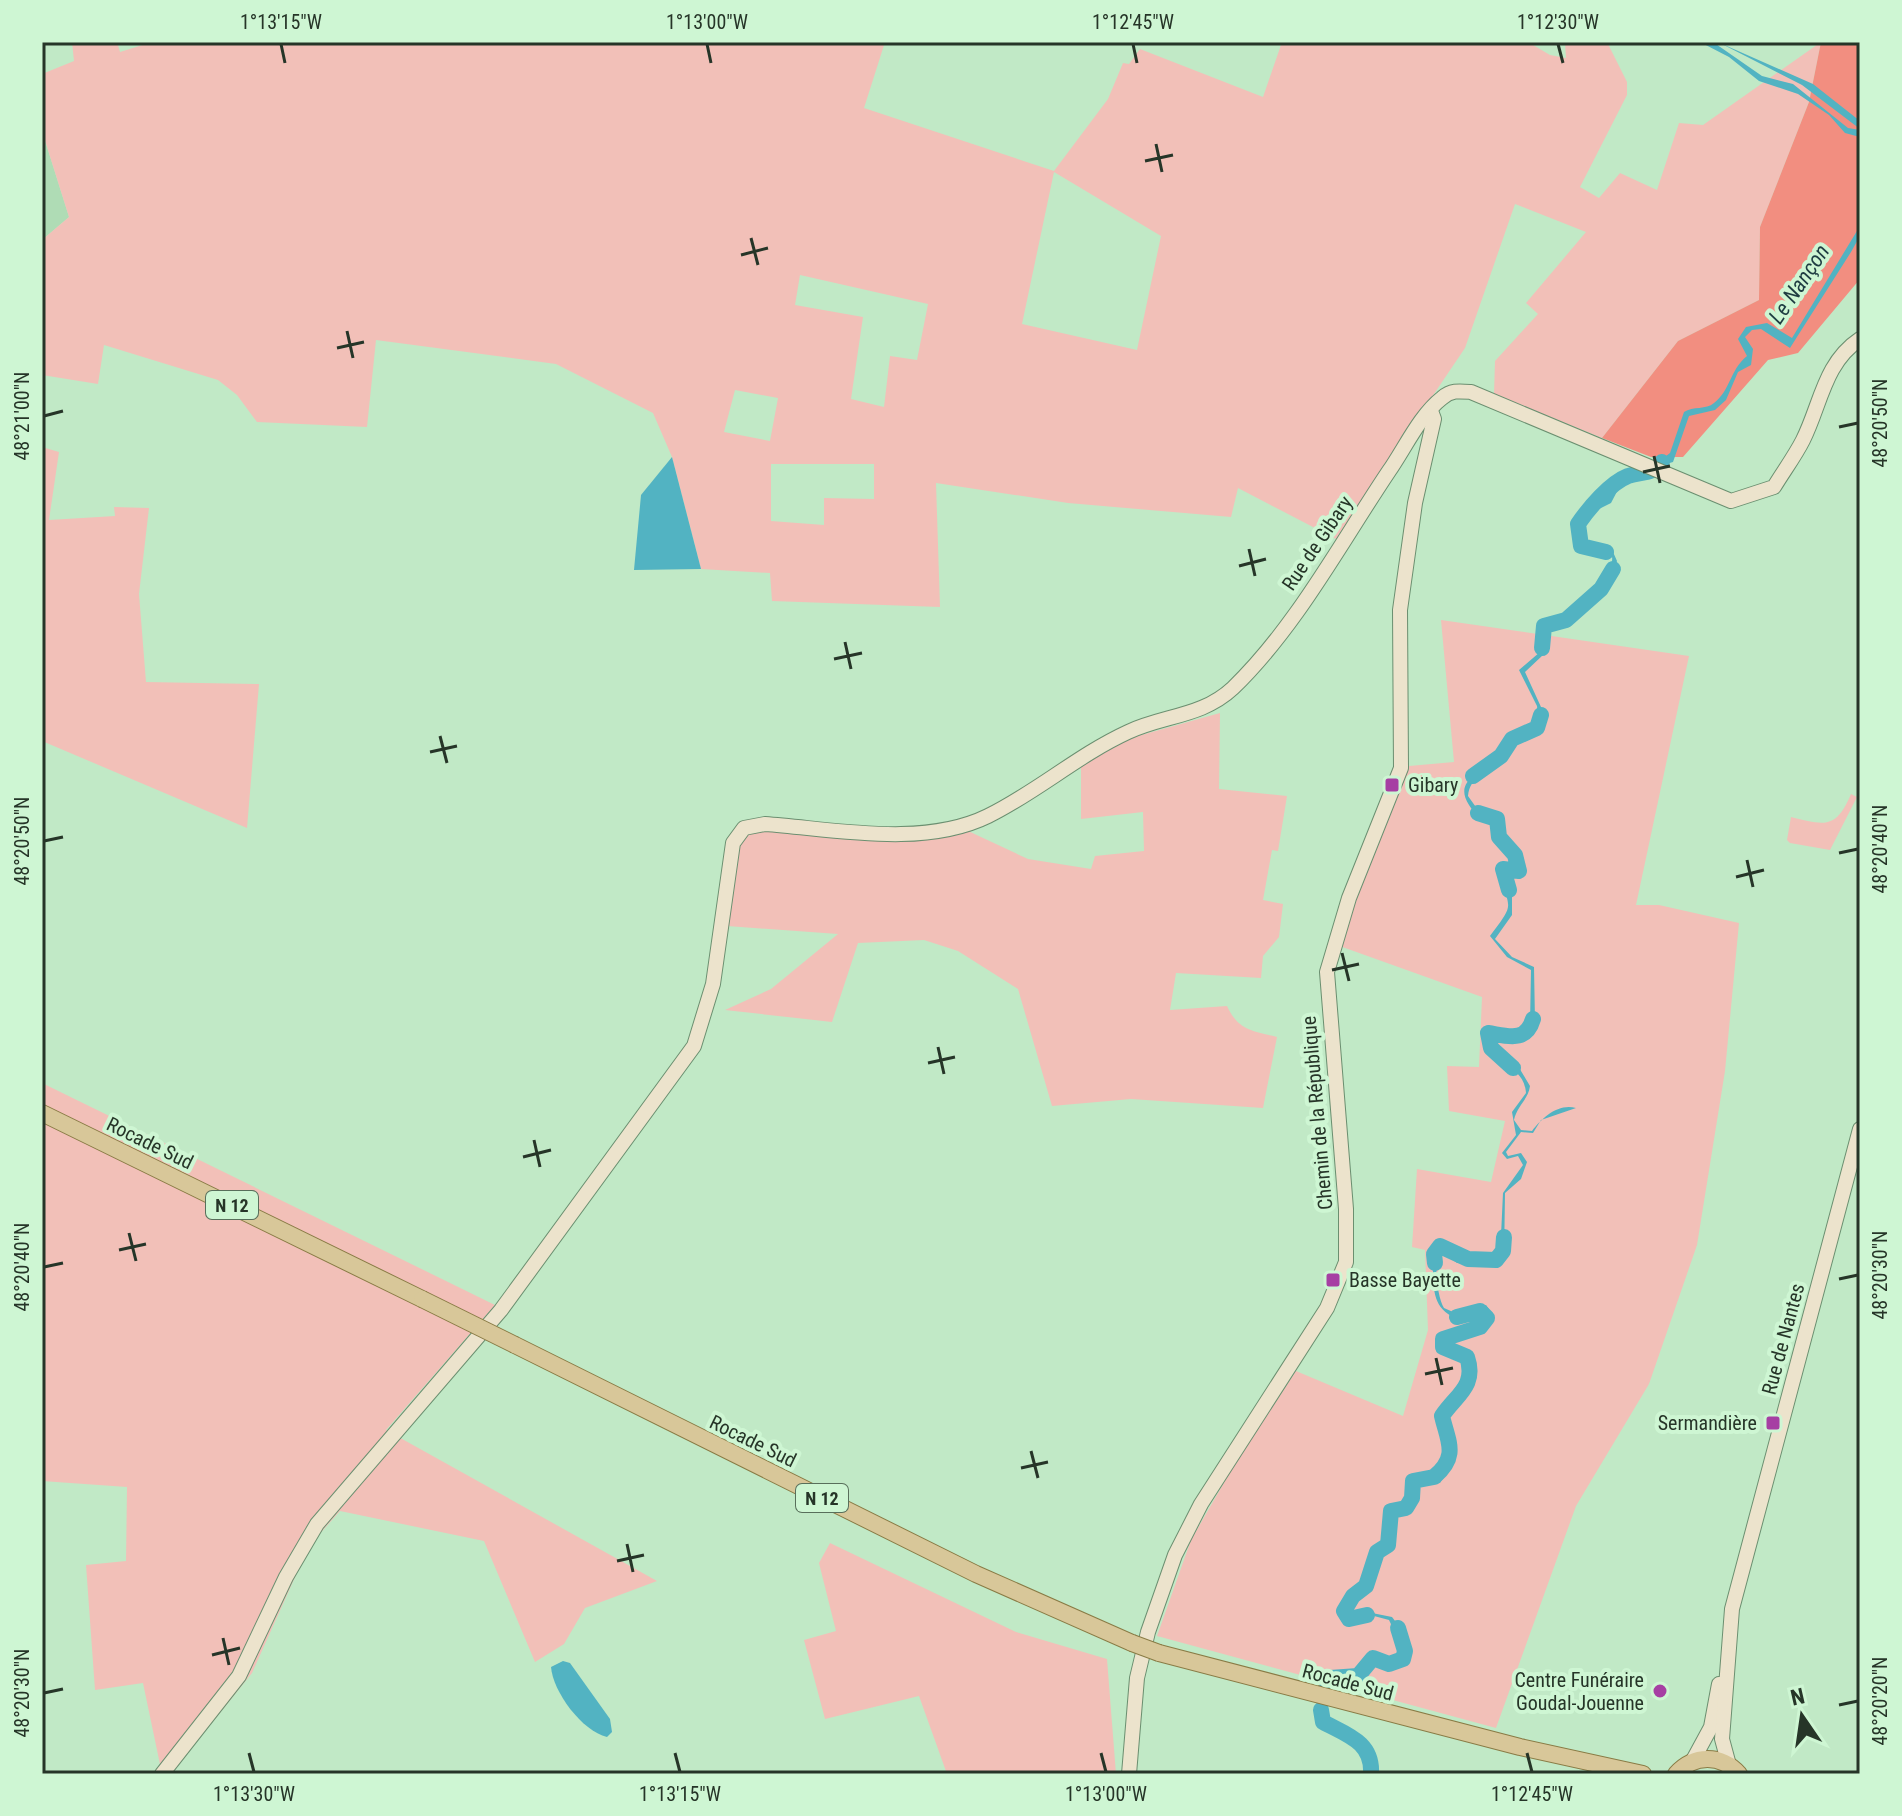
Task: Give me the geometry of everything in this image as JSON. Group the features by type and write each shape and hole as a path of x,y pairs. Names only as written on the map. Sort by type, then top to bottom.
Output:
{"main road":[{"name":"Rocade Sud","path":"42,1113 976,1574 1132,1643 1159,1653 1520,1747 1643,1774"},
{"name":"Rocade Sud","path":"1520,1747 1601,1774"},
{"path":"1676,1774 1692,1762 1711,1759 1734,1770"}],"street":[{"name":"Rue de Gibary","path":"162,1774 239,1676 286,1577 317,1524 501,1310 694,1046 713,984 726,878 738,832 752,824 870,832 952,828 984,818 1019,800 1132,730 1203,709 1230,690 1284,628 1431,411 1441,399 1454,391 1471,392 1731,501 1774,487 1804,439 1819,392 1847,348 1860,339"},
{"name":"Chemin de la République","path":"1129,1774 1137,1678 1148,1632 1175,1555 1201,1504 1327,1308 1346,1262 1346,1209 1327,972 1349,898 1401,768 1400,610 1415,503 1434,419 1431,411"},
{"name":"Rue de Nantes","path":"1734,1770 1722,1743 1727,1653 1739,1576 1860,1129"},
{"name":"Rue de Nantes","path":"1692,1762 1711,1727 1722,1661 1727,1653"}],"shaded area":[{"path":"72,42 117,42 120,52 152,42 885,42 864,108 1054,171 1108,99 1123,63 1129,64 1140,49 1263,97 1282,42 1528,42 1550,55 1566,58 1565,42 1607,42 1627,82 1627,95 1580,187 1599,198 1620,173 1657,190 1679,123 1703,125 1821,42 1809,102 1760,227 1759,300 1678,341 1602,438 1494,394 1495,361 1538,314 1526,303 1586,232 1515,204 1465,348 1336,539 1238,488 1231,517 1068,503 936,483 940,607 772,601 770,573 701,569 672,457 653,413 556,364 376,340 367,427 257,422 237,395 218,380 104,345 98,384 42,375 42,240 69,217 42,131 42,74 74,61","holes":["1054,172 1161,236 1137,350 1022,324","800,275 928,304 917,360 890,356 884,407 851,399 863,317 795,305","735,390 778,398 770,441 724,432","771,464 874,464 874,499 824,498 824,525 771,521"]},
{"path":"1821,42 1860,42 1860,279 1798,353 1768,360 1683,457 1651,457 1602,438 1678,341 1759,300 1760,227 1809,102"},
{"path":"42,131 69,217 42,240"},
{"path":"42,447 59,452 49,520 115,516 114,507 149,508 139,594 146,682 259,684 247,828 42,741"},
{"path":"1441,620 1689,656 1636,905 1659,905 1739,923 1725,1071 1697,1245 1649,1384 1576,1506 1496,1728 1157,1636 1191,1540 1233,1467 1296,1371 1403,1416 1428,1330 1425,1250 1412,1247 1417,1169 1491,1182 1505,1121 1449,1111 1447,1066 1479,1067 1482,997 1334,944 1409,766 1454,762"},
{"path":"1220,713 1219,789 1287,796 1278,851 1272,850 1263,900 1283,904 1279,937 1263,956 1261,978 1176,973 1170,1010 1227,1006 1241,1025 1277,1037 1263,1108 1131,1099 1052,1106 1018,989 958,951 924,940 858,943 832,1022 725,1010 771,989 838,934 727,926 737,843 743,832 758,827 966,830 1028,859 1091,869 1095,856 1144,851 1143,812 1081,819 1081,763 1120,741"},
{"path":"1851,794 1857,797 1830,850 1787,840 1791,817 1828,822 1840,814"},
{"path":"42,1083 495,1305 386,1430 657,1581 585,1608 564,1644 535,1662 484,1541 340,1511 309,1546 252,1673 171,1774 162,1774 143,1683 95,1690 86,1565 126,1561 127,1487 42,1481"},
{"path":"830,1543 1016,1632 1107,1659 1116,1774 947,1774 919,1696 825,1719 804,1640 836,1631 819,1563"}],"water":[{"path":"1700,42 1713,42 1762,76 1793,84 1848,128 1860,130 1860,137 1845,133 1829,115 1798,94 1759,81 1729,57"},
{"path":"1720,43 1813,84 1860,121 1860,129 1802,85"},
{"path":"1860,226 1860,236 1851,252 1790,348 1761,329 1752,330 1745,337 1753,349 1751,365 1738,372 1726,400 1715,410 1689,416 1673,462 1657,463 1670,453 1684,412 1711,405 1724,392 1747,356 1738,339 1746,327 1767,323 1792,338"},
{"path":"672,457 701,569 634,570 641,495"},
{"path":"1657,472 1651,479 1622,482 1611,503 1589,514 1578,541 1582,547 1613,552 1617,561 1608,581 1595,598 1562,627 1551,625 1564,622 1589,603 1612,565 1612,556 1580,549 1576,539 1576,524 1623,478"},
{"path":"1549,625 1542,630 1543,655 1525,672 1541,707 1543,726 1529,740 1514,741 1501,762 1475,780 1469,789 1468,796 1483,817 1497,816 1500,836 1495,819 1483,818 1477,815 1469,805 1464,790 1470,779 1500,758 1514,737 1530,735 1539,724 1537,706 1519,670 1540,652 1539,628"},
{"path":"1502,840 1512,848 1523,875 1504,876 1512,894 1512,915 1495,939 1512,957 1534,967 1535,1021 1524,1042 1491,1040 1493,1052 1485,1034 1518,1039 1530,1025 1531,970 1507,957 1490,936 1508,905 1500,870 1517,872"},
{"path":"1493,1052 1518,1066 1530,1086 1514,1120 1521,1130 1532,1131 1540,1122 1533,1133 1521,1132 1506,1152 1508,1156 1521,1153 1527,1162 1521,1179 1505,1193 1504,1259 1497,1265 1457,1263 1440,1250 1438,1255 1439,1296 1444,1308 1462,1316 1486,1305 1493,1315 1477,1332 1442,1342 1444,1350 1440,1349 1441,1338 1472,1331 1485,1318 1481,1311 1456,1318 1441,1307 1435,1292 1432,1256 1440,1246 1462,1259 1494,1262 1500,1257 1503,1193 1523,1165 1518,1156 1507,1159 1502,1153 1516,1135 1512,1112 1526,1093 1520,1076"},
{"path":"1563,1108 1576,1108 1542,1119"},
{"path":"1446,1351 1467,1351 1471,1374 1467,1390 1442,1421 1453,1432 1451,1465 1440,1483 1413,1484 1415,1501 1403,1514 1391,1514 1389,1529 1392,1544 1374,1559 1366,1594 1352,1601 1344,1615 1349,1619 1372,1613 1392,1617 1402,1630 1407,1649 1403,1649 1389,1620 1374,1616 1349,1621 1341,1612 1350,1597 1363,1591 1375,1552 1388,1545 1385,1531 1390,1510 1403,1510 1411,1498 1410,1481 1433,1478 1446,1458 1448,1443 1439,1421 1465,1387 1468,1370 1465,1357"},
{"path":"563,1661 570,1663 610,1719 612,1732 607,1737 588,1727 563,1699 551,1667"}],"waterway":[{"name":"Le Nançon","path":"1606,552 1581,546 1578,524 1614,484 1628,476 1650,471 1662,462"},
{"name":"Le Nançon","path":"1542,648 1544,626 1566,620 1601,589 1613,569"},
{"name":"Le Nançon","path":"1473,776 1501,756 1512,739 1537,728 1541,715"},
{"name":"Le Nançon","path":"1478,813 1497,819 1499,837 1515,855 1519,871 1503,869 1509,890"},
{"name":"Le Nançon","path":"1513,1068 1491,1048 1488,1033 1521,1035 1533,1019"},
{"name":"Le Nançon","path":"1435,1263 1434,1254 1440,1246 1468,1259 1496,1260 1503,1251 1504,1237"},
{"name":"Le Nançon","path":"1367,1615 1349,1619 1344,1611 1353,1596 1366,1586 1377,1552 1388,1545 1391,1511 1406,1508 1412,1498 1413,1481 1434,1477 1447,1462 1450,1448 1442,1416 1464,1390 1469,1367 1467,1357 1443,1347 1443,1339 1480,1327 1487,1318 1480,1311 1457,1317"},
{"name":"Le Nançon","path":"1327,1685 1330,1678 1358,1676 1373,1658 1389,1664 1403,1659 1405,1651 1398,1628"},
{"name":"Le Nançon","path":"1321,1710 1323,1722 1363,1747 1368,1754 1371,1774"}],"place":[{"name":"Gibary","path":"1392,785"},
{"name":"Basse Bayette","path":"1333,1280"},
{"name":"Sermandière","path":"1773,1423"},
{"name":"Centre Funéraire Goudal-Jouenne","path":"1660,1691"}]}
